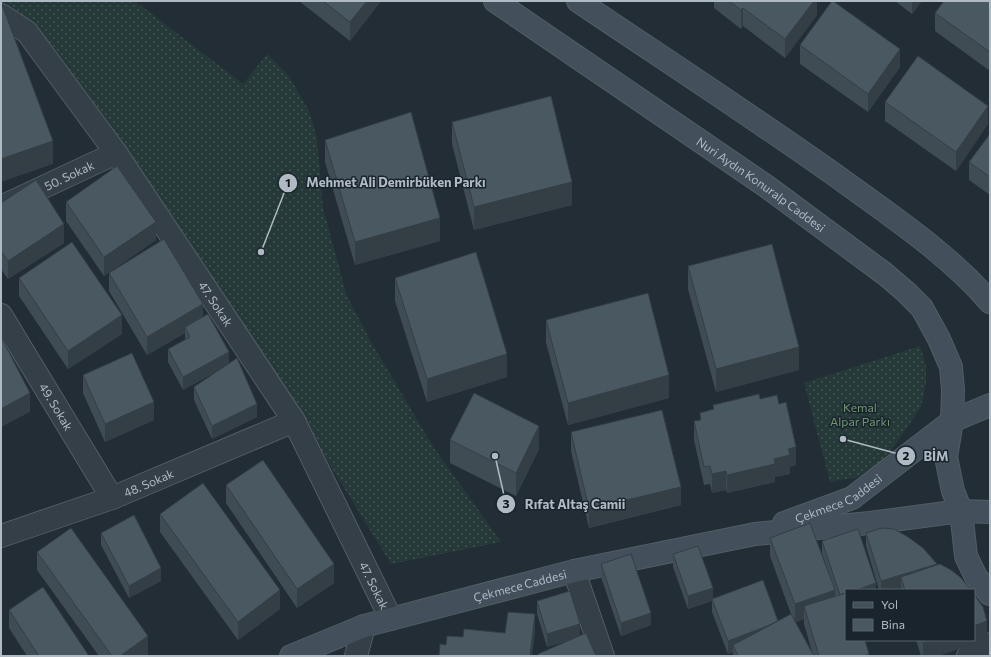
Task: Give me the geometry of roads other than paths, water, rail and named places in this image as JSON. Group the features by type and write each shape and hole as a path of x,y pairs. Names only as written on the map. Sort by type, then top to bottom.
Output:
{"main road":[{"name":"Nuri Aydın Konuralp Caddesi","path":"495,1 766,186 885,274 906,292 922,308 939,339 951,367 952,421"},
{"path":"578,1 816,162 920,236 972,282 990,302"},
{"name":"Çekmece Caddesi","path":"755,534 852,498 952,421 990,405"},
{"path":"952,421 946,456 953,491 961,511 966,556 976,577 990,594"},
{"name":"Çekmece Caddesi","path":"291,656 364,626 574,571 755,534 870,523 961,511 990,512"}],"street":[{"name":"47. Sokak","path":"1,15 27,32 116,153 294,421 391,619"},
{"name":"50. Sokak","path":"1,207 116,153"},
{"name":"49. Sokak","path":"1,315 112,498"},
{"name":"48. Sokak","path":"1,536 112,498 294,421"},
{"path":"574,571 602,656"},
{"path":"356,656 364,626"},
{"path":"968,656 990,644"}],"place":[{"name":"Mehmet Ali Demirbüken Parkı","path":"261,252"},
{"name":"BİM","path":"843,439"},
{"name":"Rıfat Altaş Camii","path":"495,456"}],"park label":[{"name":"Kemal Alpar Parkı","path":"860,414"}]}
